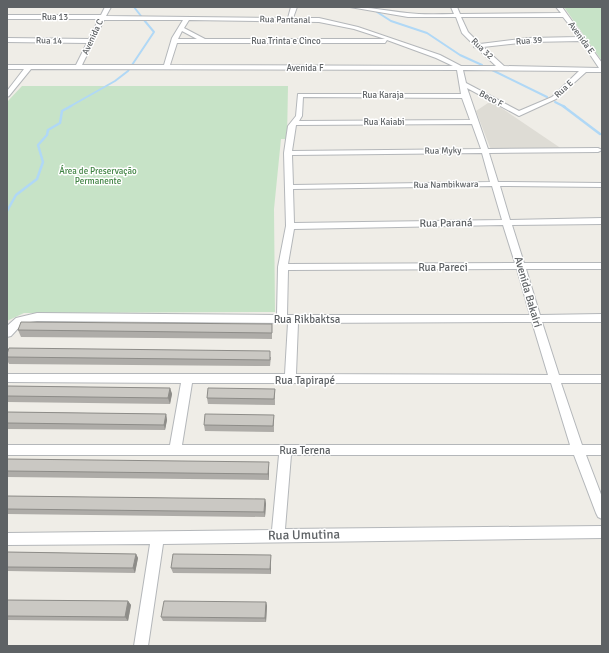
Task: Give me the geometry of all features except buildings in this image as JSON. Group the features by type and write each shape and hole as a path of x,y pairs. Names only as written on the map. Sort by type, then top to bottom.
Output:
{"street":[{"name":"Avenida C","path":"78,67 108,7"},
{"path":"290,20 294,7"},
{"path":"353,7 408,15 564,15"},
{"path":"405,7 408,15"},
{"name":"Rua 32","path":"454,7 465,33 476,46 502,68"},
{"path":"504,7 508,16"},
{"name":"Avenida E","path":"559,7 583,39 602,69"},
{"name":"Rua 13","path":"7,17 102,18"},
{"name":"Rua Pantanal","path":"102,18 319,20 338,23 396,41 451,61 460,68"},
{"path":"166,68 175,38 187,19"},
{"path":"181,28 205,41"},
{"name":"Rua 39","path":"476,46 529,40 583,39"},
{"name":"Rua 14","path":"7,40 91,41"},
{"name":"Rua Trinta e Cinco","path":"175,42 396,41"},
{"name":"Avenida F","path":"7,67 602,69"},
{"path":"7,95 29,68"},
{"name":"Avenida Bakairi","path":"460,68 466,96 485,151 521,267 535,319 578,450 602,513"},
{"name":"Rua E","path":"519,114 554,98 584,70"},
{"name":"Beco F","path":"463,84 519,114"},
{"name":"Rua Karaja","path":"294,123 299,116 300,95 466,96"},
{"name":"Rua Kaiabi","path":"294,123 474,122"},
{"path":"282,319 283,267 290,226 288,153 291,130 294,123"},
{"path":"600,153 602,142"},
{"name":"Rua Myky","path":"288,153 485,151 600,153"},
{"name":"Rua Nambikwara","path":"289,187 494,184 602,185"},
{"name":"Rua Paraná","path":"290,226 602,221"},
{"name":"Rua Pareci","path":"283,267 602,266"},
{"name":"Rua Rikbaktsa","path":"7,333 13,324 22,318 37,317 282,319 602,318"},
{"path":"290,380 293,319"},
{"name":"Rua Tapirapé","path":"7,378 187,380 602,379"},
{"path":"175,450 187,380"},
{"name":"Rua Terena","path":"7,450 602,450"},
{"path":"278,535 285,450"},
{"name":"Rua Umutina","path":"7,539 602,532"},
{"path":"140,646 157,538"}],"shaded area":[{"path":"491,101 562,149 491,150 476,111"}],"green space":[{"path":"564,7 602,7 602,61"},
{"name":"Área de Preservação Permanente","path":"22,86 288,86 287,139 281,139 274,209 275,312 24,313 7,321 7,102"}],"waterway":[{"path":"134,7 141,16"},
{"path":"377,12 391,21 427,33 460,55 482,65"},
{"path":"69,107 115,81 128,71 154,32 144,20"},
{"path":"492,70 547,97"},
{"path":"555,102 563,106"},
{"path":"7,211 16,195 37,179 43,162 38,145 47,135 48,130 60,123 62,111 71,106"},
{"path":"563,106 600,134"}]}
